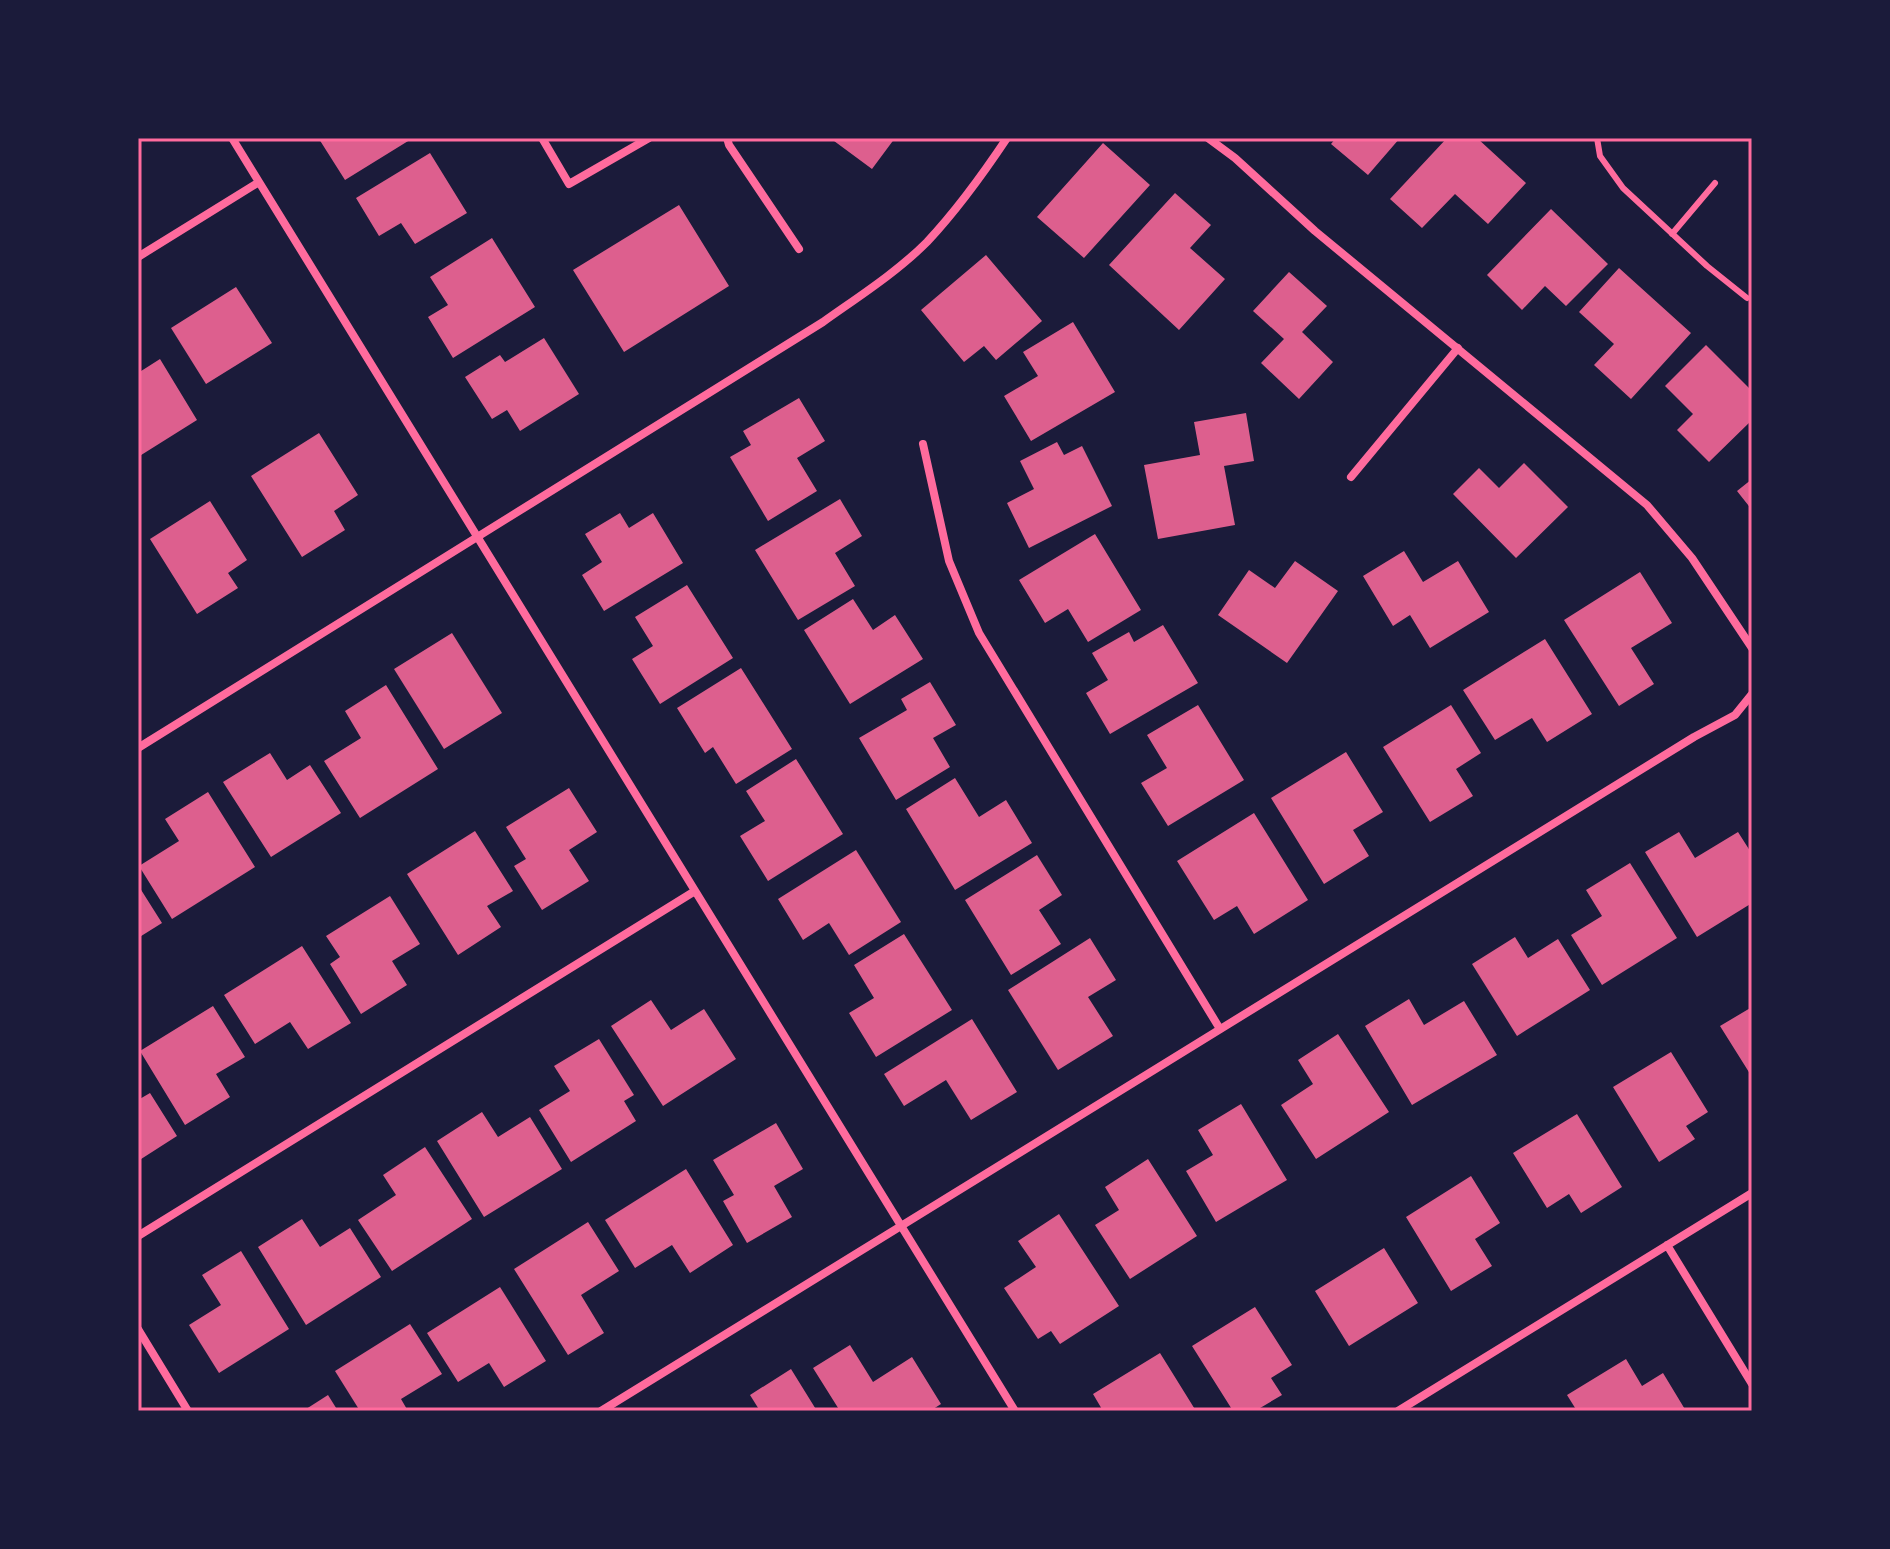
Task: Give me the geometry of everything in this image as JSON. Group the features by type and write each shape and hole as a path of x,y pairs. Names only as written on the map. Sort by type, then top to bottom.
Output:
{"street":[{"path":"232,138 1015,1411"},
{"path":"542,138 569,184 649,138"},
{"path":"727,138 799,249"},
{"path":"138,748 823,322 874,286 926,242 959,205 1007,138"},
{"path":"1208,138 1235,158 1315,231 1647,505 1692,558 1752,648"},
{"path":"138,257 259,182"},
{"path":"1351,477 1458,348"},
{"path":"923,444 949,561 979,633 1220,1029"},
{"path":"601,1411 1694,737 1735,715 1752,694"},
{"path":"138,1236 695,891"},
{"path":"1398,1411 1752,1193"},
{"path":"1667,1245 1752,1384"},
{"path":"138,1329 188,1411"}],"lane":[{"path":"1597,138 1600,156 1609,172 1672,234 1747,298"},
{"path":"1672,234 1715,183"}],"building":[{"path":"321,138 413,138 345,180"},
{"path":"830,138 895,138 872,169"},
{"path":"1336,138 1400,138 1368,175 1331,144"},
{"path":"1447,138 1477,138 1526,183 1488,224 1455,194 1422,228 1390,199"},
{"path":"1103,143 1150,185 1084,258 1037,217"},
{"path":"430,153 467,213 415,244 401,223 379,236 356,198"},
{"path":"1175,193 1211,225 1190,248 1225,279 1179,330 1109,265"},
{"path":"679,205 729,286 624,352 573,270"},
{"path":"1551,209 1608,264 1566,306 1545,286 1522,310 1487,275"},
{"path":"492,238 535,307 453,358 428,317 448,305 430,277"},
{"path":"986,255 1042,321 996,360 984,346 964,362 921,310"},
{"path":"1619,268 1691,333 1631,399 1594,365 1614,344 1579,312"},
{"path":"1289,272 1327,306 1302,332 1333,362 1299,399 1261,363 1284,339 1253,311"},
{"path":"236,287 272,343 206,384 171,328"},
{"path":"1073,322 1115,392 1031,441 1004,396 1038,376 1023,352"},
{"path":"544,338 579,394 520,431 507,410 492,419 465,377 500,355 505,362"},
{"path":"1706,345 1752,391 1752,420 1709,462 1677,430 1693,414 1665,386"},
{"path":"160,359 197,420 138,457 138,373"},
{"path":"799,398 825,441 797,458 817,491 768,521 730,457 751,445 743,431"},
{"path":"1246,413 1254,461 1224,466 1235,525 1158,539 1144,465 1200,455 1194,422"},
{"path":"319,433 358,495 334,511 345,530 302,557 251,476"},
{"path":"1057,442 1064,455 1082,446 1112,506 1029,548 1007,503 1034,489 1020,461"},
{"path":"1524,463 1568,507 1516,558 1453,494 1479,468 1499,488"},
{"path":"1752,479 1752,510 1737,491"},
{"path":"840,499 862,536 835,553 855,586 798,620 755,550"},
{"path":"210,501 247,560 228,573 238,588 197,614 150,539"},
{"path":"620,513 629,528 653,513 683,563 604,611 582,575 602,562 585,534"},
{"path":"1095,534 1141,610 1088,642 1068,609 1045,623 1019,580"},
{"path":"1404,551 1423,582 1458,561 1489,612 1430,648 1410,615 1393,626 1363,576"},
{"path":"1295,561 1338,591 1287,663 1218,615 1249,570 1275,588"},
{"path":"1640,572 1672,623 1631,648 1654,684 1619,706 1564,620"},
{"path":"687,585 733,658 660,704 632,659 653,646 635,617"},
{"path":"853,599 873,630 895,615 923,659 850,704 804,630"},
{"path":"1163,625 1198,683 1110,734 1086,693 1108,680 1092,653 1129,632 1134,642"},
{"path":"452,633 502,713 444,749 394,669"},
{"path":"1545,639 1592,714 1547,742 1532,718 1495,740 1463,690"},
{"path":"741,668 792,749 736,784 713,747 705,753 677,708"},
{"path":"930,682 956,725 933,738 950,767 896,800 859,738 907,710 901,699"},
{"path":"386,685 438,769 360,818 324,761 361,738 345,711"},
{"path":"1198,705 1244,780 1168,826 1141,783 1167,768 1147,735"},
{"path":"1451,705 1481,753 1456,769 1473,796 1430,822 1383,747"},
{"path":"1346,752 1383,812 1353,830 1369,856 1324,884 1271,798"},
{"path":"270,753 287,780 310,765 341,813 271,857 223,782"},
{"path":"796,759 843,834 768,881 740,836 765,821 746,791"},
{"path":"955,778 979,817 1006,800 1032,843 955,890 906,809"},
{"path":"569,788 597,832 569,850 589,881 542,910 514,866 526,859 506,827"},
{"path":"208,792 255,867 172,919 139,866 179,841 165,819"},
{"path":"1254,813 1308,900 1254,934 1237,906 1214,920 1177,861"},
{"path":"475,831 513,891 487,906 501,927 458,955 407,874"},
{"path":"1679,832 1695,858 1738,832 1752,854 1752,903 1697,937 1645,852"},
{"path":"856,850 901,922 849,955 829,923 803,940 778,899"},
{"path":"1037,855 1062,895 1039,910 1061,944 1011,975 965,900"},
{"path":"1630,863 1677,938 1602,985 1571,935 1602,916 1586,890"},
{"path":"138,885 162,923 138,938"},
{"path":"390,896 420,944 392,961 407,985 361,1014 330,964 340,957 326,936"},
{"path":"904,934 952,1010 876,1057 849,1013 874,998 854,965"},
{"path":"1515,937 1528,958 1558,939 1590,990 1517,1036 1472,964"},
{"path":"1090,938 1116,980 1088,997 1113,1036 1058,1070 1008,990"},
{"path":"302,946 351,1023 308,1049 290,1022 255,1044 224,995"},
{"path":"1409,999 1424,1025 1464,1001 1497,1055 1412,1105 1365,1026"},
{"path":"651,1000 671,1030 704,1009 736,1059 663,1106 611,1026"},
{"path":"213,1006 245,1057 216,1074 230,1097 185,1125 140,1051"},
{"path":"1752,1007 1752,1077 1720,1026"},
{"path":"972,1019 1017,1092 971,1120 946,1080 904,1106 884,1074"},
{"path":"1338,1034 1389,1112 1316,1159 1281,1105 1313,1084 1298,1060"},
{"path":"599,1039 634,1095 624,1101 636,1121 571,1162 539,1110 570,1091 554,1066"},
{"path":"1671,1052 1708,1112 1686,1126 1695,1139 1659,1162 1613,1087"},
{"path":"150,1093 177,1136 138,1161 138,1100"},
{"path":"1241,1104 1287,1180 1216,1222 1186,1171 1213,1155 1198,1130"},
{"path":"482,1112 498,1137 530,1117 562,1169 484,1217 437,1141"},
{"path":"1577,1114 1622,1187 1581,1213 1569,1194 1547,1208 1513,1153"},
{"path":"776,1123 803,1169 774,1186 792,1217 747,1243 723,1201 734,1195 713,1160"},
{"path":"425,1147 472,1219 392,1271 358,1220 396,1195 383,1175"},
{"path":"1148,1159 1197,1236 1130,1279 1095,1225 1119,1210 1105,1187"},
{"path":"686,1169 733,1245 690,1273 672,1245 635,1268 605,1220"},
{"path":"1471,1176 1500,1223 1475,1239 1492,1266 1451,1291 1406,1217"},
{"path":"1059,1214 1119,1306 1060,1344 1051,1331 1038,1339 1004,1288 1036,1267 1018,1241"},
{"path":"302,1219 320,1247 350,1228 381,1277 306,1325 258,1247"},
{"path":"588,1222 619,1271 581,1295 604,1333 568,1355 514,1269"},
{"path":"1384,1248 1418,1303 1349,1346 1315,1291"},
{"path":"241,1251 289,1329 219,1373 189,1325 221,1305 202,1275"},
{"path":"500,1287 546,1361 504,1387 489,1363 458,1382 427,1333"},
{"path":"1255,1307 1292,1365 1271,1378 1282,1395 1255,1411 1233,1411 1192,1346"},
{"path":"410,1324 442,1374 401,1399 408,1411 360,1411 335,1371"},
{"path":"850,1345 873,1382 912,1357 941,1404 930,1411 840,1411 813,1368"},
{"path":"1160,1353 1196,1411 1103,1411 1093,1394"},
{"path":"1626,1359 1642,1386 1663,1373 1686,1411 1577,1411 1567,1395"},
{"path":"791,1369 817,1411 760,1411 750,1395"},
{"path":"328,1395 338,1411 303,1411"}]}
